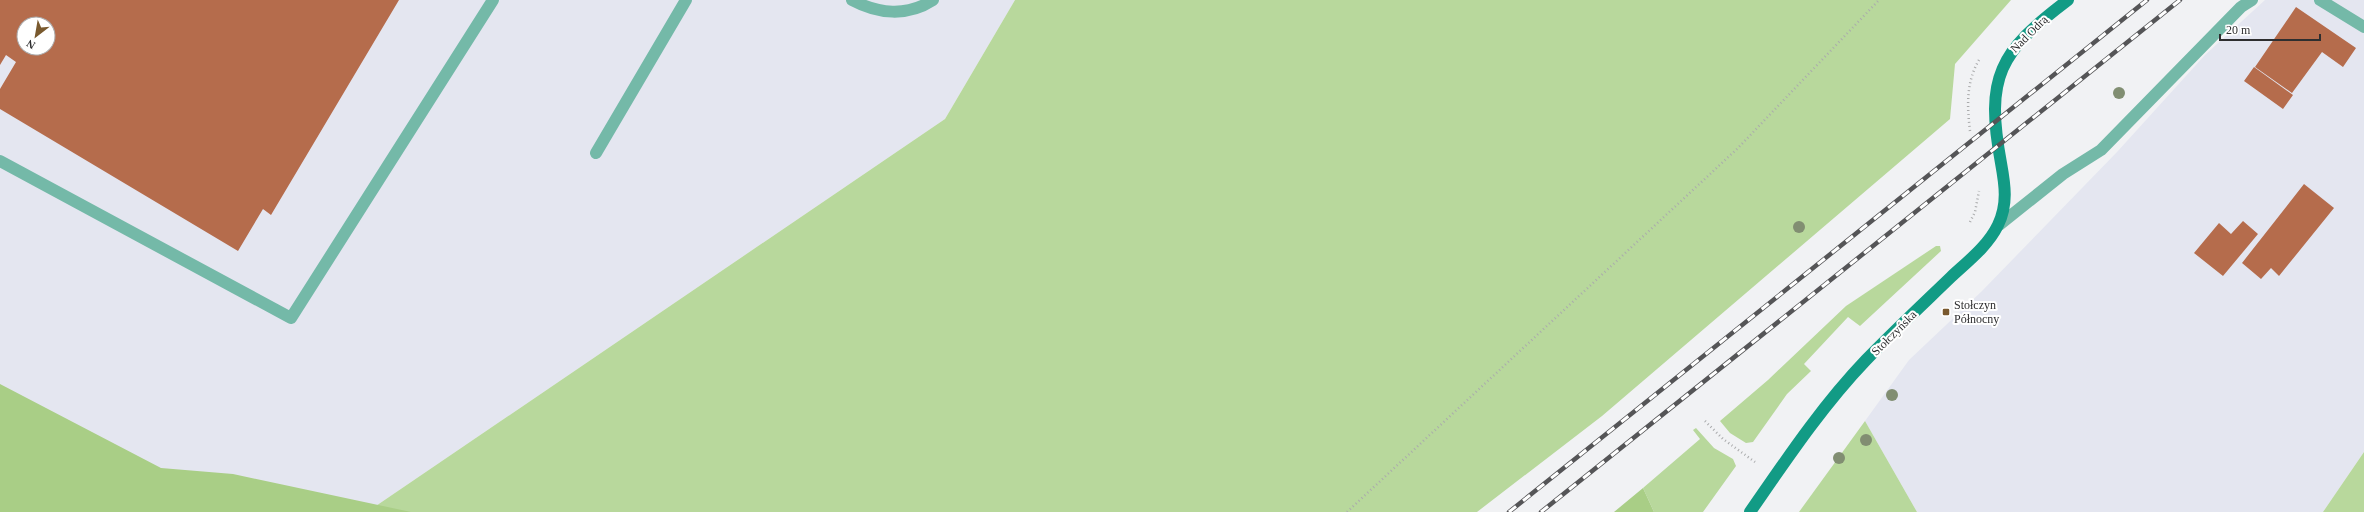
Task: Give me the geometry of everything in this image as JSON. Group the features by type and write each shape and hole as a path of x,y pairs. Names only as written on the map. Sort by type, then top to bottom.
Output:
{"street":[{"name":"Nad Odrą","path":"1998,146 1995,122 1995,95 1997,82 2007,58 2021,40 2068,0"},
{"name":"Stołczyńska","path":"1750,512 1840,389 1888,338 1979,250 1998,225 2006,199 1998,146"}],"lane":[{"path":"0,161 290,318 493,0"},
{"path":"596,153 686,0"},
{"path":"852,0 875,10 899,12 910,11 933,0"},
{"path":"1998,225 2063,174 2101,150 2240,8 2252,0"},
{"path":"2320,0 2364,27"}],"path":[{"path":"1347,512 1738,148 1879,0"},
{"path":"1971,134 1967,109 1968,92 1972,74 1981,56"},
{"path":"1967,227 1975,212 1979,187"},
{"path":"1705,420 1723,439 1756,461"}],"shaded area":[{"path":"0,0 1015,0 945,119 367,512 206,512 0,396"},
{"path":"2265,0 2364,0 2364,452 2323,512 1917,512 1865,421 1909,360 1982,291 2117,152 2205,55"}],"green space":[{"path":"1015,0 2011,0 1955,64 1950,119 1602,416 1477,512 367,512 945,119"},
{"path":"1936,246 1940,246 1941,251 1860,326 1848,317 1804,364 1811,371 1787,394 1753,442 1746,443 1730,433 1720,421 1768,380 1846,306"},
{"path":"0,384 161,468 233,474 411,512 0,512"},
{"path":"1865,421 1917,512 1799,512"},
{"path":"1696,428 1714,448 1733,459 1736,466 1703,512 1654,512 1643,488 1700,439 1693,430"},
{"path":"2364,452 2364,512 2323,512"},
{"path":"1643,488 1654,512 1614,512"}],"building":[{"path":"0,0 399,0 271,215 263,209 238,251 0,109 0,89 16,62 6,55 0,65"},
{"path":"2296,7 2356,48 2343,67 2322,52 2292,93 2255,67"},
{"path":"2254,67 2293,95 2283,109 2244,81"},
{"path":"2304,184 2334,208 2279,276 2271,268 2261,279 2242,263"},
{"path":"2243,221 2258,234 2223,276 2194,253 2219,223 2231,234"}],"railway":[{"path":"1509,512 2147,0"},
{"path":"1541,512 2180,0"}],"place":[{"name":"Stołczyn Północny","path":"1946,312"}]}
